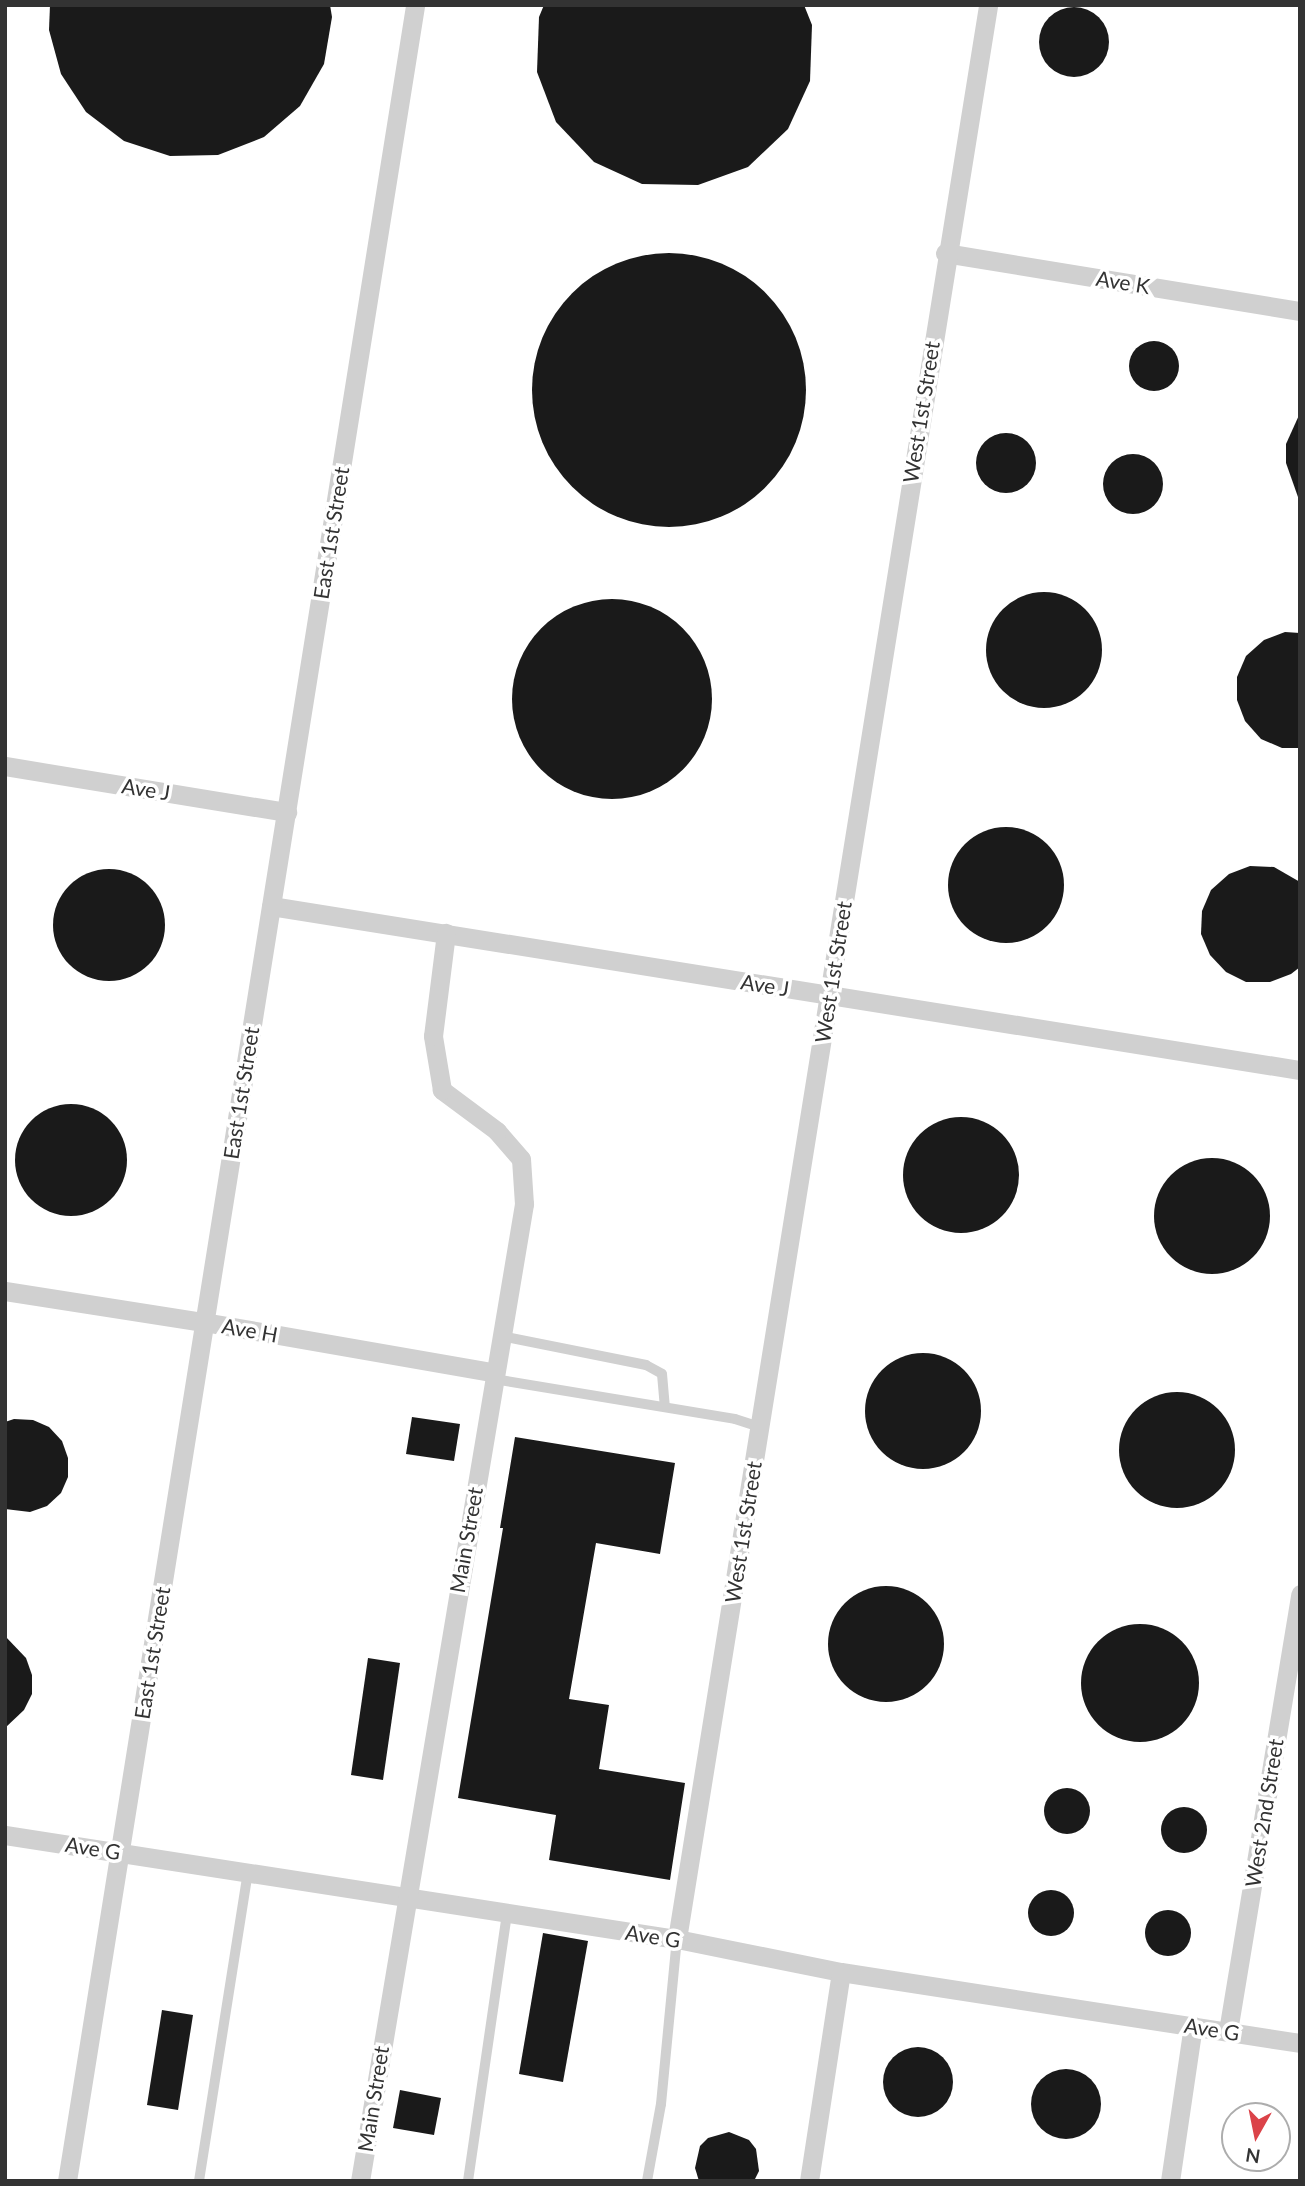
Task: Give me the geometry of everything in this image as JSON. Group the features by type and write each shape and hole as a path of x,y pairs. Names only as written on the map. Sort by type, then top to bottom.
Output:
{"street":[{"name":"East 1st Street","path":"67,2181 415,5"},
{"name":"West 1st Street","path":"677,1939 988,5"},
{"name":"Ave K","path":"946,253 1300,311"},
{"name":"Ave J","path":"5,766 287,812"},
{"name":"Ave J","path":"271,906 1300,1070"},
{"name":"Main Street","path":"360,2181 524,1204 522,1159 497,1131 442,1090 433,1036 446,933"},
{"name":"Ave H","path":"5,1291 204,1322 494,1376"},
{"name":"West 2nd Street","path":"1228,2031 1300,1594"},
{"name":"Ave G","path":"5,1835 677,1939 841,1972 1300,2043"},
{"path":"809,2181 841,1972"},
{"path":"1170,2181 1193,2026"}],"lane":[{"path":"501,1336 646,1365 662,1374 665,1407"},
{"path":"494,1376 735,1419 760,1427"},
{"path":"199,2181 248,1873"},
{"path":"468,2181 507,1913"},
{"path":"647,2181 661,2104 677,1939"}],"building":[{"path":"50,5 330,5 332,17 324,64 300,106 264,137 218,155 170,156 124,141 86,112 61,74 49,30"},
{"path":"544,5 804,5 812,25 810,81 788,129 748,167 698,185 642,184 594,162 556,122 537,72 539,17"},
{"path":"1074,7 1093,13 1103,23 1109,42 1103,61 1093,71 1074,77 1055,71 1045,61 1039,42 1045,23 1055,13"},
{"path":"682,253 722,263 745,276 766,293 783,314 796,337 804,363 804,417 796,443 783,466 766,487 745,504 722,517 696,525 656,527 616,517 604,511 582,496 563,477 542,443 534,417 532,377 542,337 548,325 563,303 582,284 616,263 642,255"},
{"path":"1154,341 1172,348 1179,366 1172,384 1154,391 1136,384 1129,366 1136,348"},
{"path":"1300,413 1298,497 1286,463 1286,444"},
{"path":"1006,433 1023,438 1031,446 1036,463 1031,480 1023,488 1006,493 989,488 981,480 976,463 981,446 989,438"},
{"path":"1133,454 1154,463 1163,484 1154,505 1133,514 1112,505 1103,484 1112,463"},
{"path":"1044,592 1066,596 1085,609 1098,628 1102,650 1098,672 1085,691 1066,704 1044,708 1022,704 1003,691 990,672 986,650 990,628 1003,609 1022,596"},
{"path":"612,599 650,607 683,628 704,661 712,699 704,737 683,770 650,791 612,799 574,791 541,770 520,737 512,699 520,661 541,628 574,607"},
{"path":"1285,632 1300,633 1300,748 1282,748 1261,739 1245,721 1237,700 1237,677 1246,656 1264,640"},
{"path":"1006,827 1028,831 1047,844 1060,863 1064,885 1060,907 1047,926 1028,939 1006,943 984,939 965,926 952,907 948,885 952,863 965,844 984,831"},
{"path":"1250,866 1274,867 1300,882 1300,967 1291,974 1270,982 1246,982 1226,972 1210,955 1201,934 1202,911 1211,890 1229,874"},
{"path":"109,869 130,873 148,886 161,904 165,925 161,946 148,964 130,977 109,981 88,977 70,964 57,946 53,925 57,904 70,886 88,873"},
{"path":"71,1104 92,1108 110,1121 123,1139 127,1160 123,1181 110,1199 92,1212 71,1216 50,1212 32,1199 19,1181 15,1160 19,1139 32,1121 50,1108"},
{"path":"961,1117 983,1121 1002,1134 1015,1153 1019,1175 1015,1197 1002,1216 983,1229 961,1233 939,1229 920,1216 907,1197 903,1175 907,1153 920,1134 939,1121"},
{"path":"1212,1158 1234,1162 1253,1175 1266,1194 1270,1216 1266,1238 1253,1257 1234,1270 1212,1274 1190,1270 1171,1257 1158,1238 1154,1216 1158,1194 1171,1175 1190,1162"},
{"path":"923,1353 945,1357 964,1370 977,1389 981,1411 977,1433 964,1452 945,1465 923,1469 901,1465 882,1452 869,1433 865,1411 869,1389 882,1370 901,1357"},
{"path":"1177,1392 1199,1396 1218,1409 1231,1428 1235,1450 1231,1472 1218,1491 1199,1504 1177,1508 1155,1504 1136,1491 1123,1472 1119,1450 1123,1428 1136,1409 1155,1396"},
{"path":"412,1417 460,1424 454,1461 406,1454"},
{"path":"14,1419 33,1420 49,1427 62,1441 68,1458 68,1477 61,1493 47,1506 30,1512 5,1509 5,1422"},
{"path":"515,1437 675,1463 660,1554 596,1543 569,1699 609,1705 599,1769 685,1783 670,1880 549,1860 556,1815 458,1798 503,1528 500,1528"},
{"path":"886,1586 908,1590 927,1603 940,1622 944,1644 940,1666 927,1685 908,1698 886,1702 864,1698 845,1685 832,1666 828,1644 832,1622 845,1603 864,1590"},
{"path":"1140,1624 1173,1634 1189,1650 1199,1683 1189,1716 1173,1732 1140,1742 1107,1732 1091,1716 1081,1683 1091,1650 1107,1634"},
{"path":"5,1636 26,1658 32,1675 32,1694 24,1710 5,1728"},
{"path":"368,1658 400,1663 383,1780 351,1775"},
{"path":"1067,1788 1084,1794 1090,1811 1084,1828 1067,1834 1050,1828 1044,1811 1050,1794"},
{"path":"1184,1807 1201,1813 1207,1830 1201,1847 1184,1853 1167,1847 1161,1830 1167,1813"},
{"path":"1051,1890 1068,1896 1074,1913 1068,1930 1051,1936 1034,1930 1028,1913 1034,1896"},
{"path":"1168,1910 1185,1916 1191,1933 1185,1950 1168,1956 1151,1950 1145,1933 1151,1916"},
{"path":"543,1933 588,1941 563,2082 519,2074"},
{"path":"162,2010 193,2015 178,2110 147,2105"},
{"path":"911,2047 925,2047 938,2052 948,2062 953,2082 948,2102 938,2112 925,2117 911,2117 898,2112 888,2102 883,2089 883,2075 888,2062 898,2052"},
{"path":"1059,2069 1073,2069 1086,2075 1095,2084 1101,2104 1099,2117 1091,2129 1073,2139 1059,2139 1046,2133 1037,2124 1031,2111 1031,2097 1037,2084 1046,2075"},
{"path":"400,2090 441,2098 434,2135 393,2128"},
{"path":"729,2132 749,2140 756,2149 759,2171 754,2181 699,2181 695,2168 700,2146 708,2138"}]}
